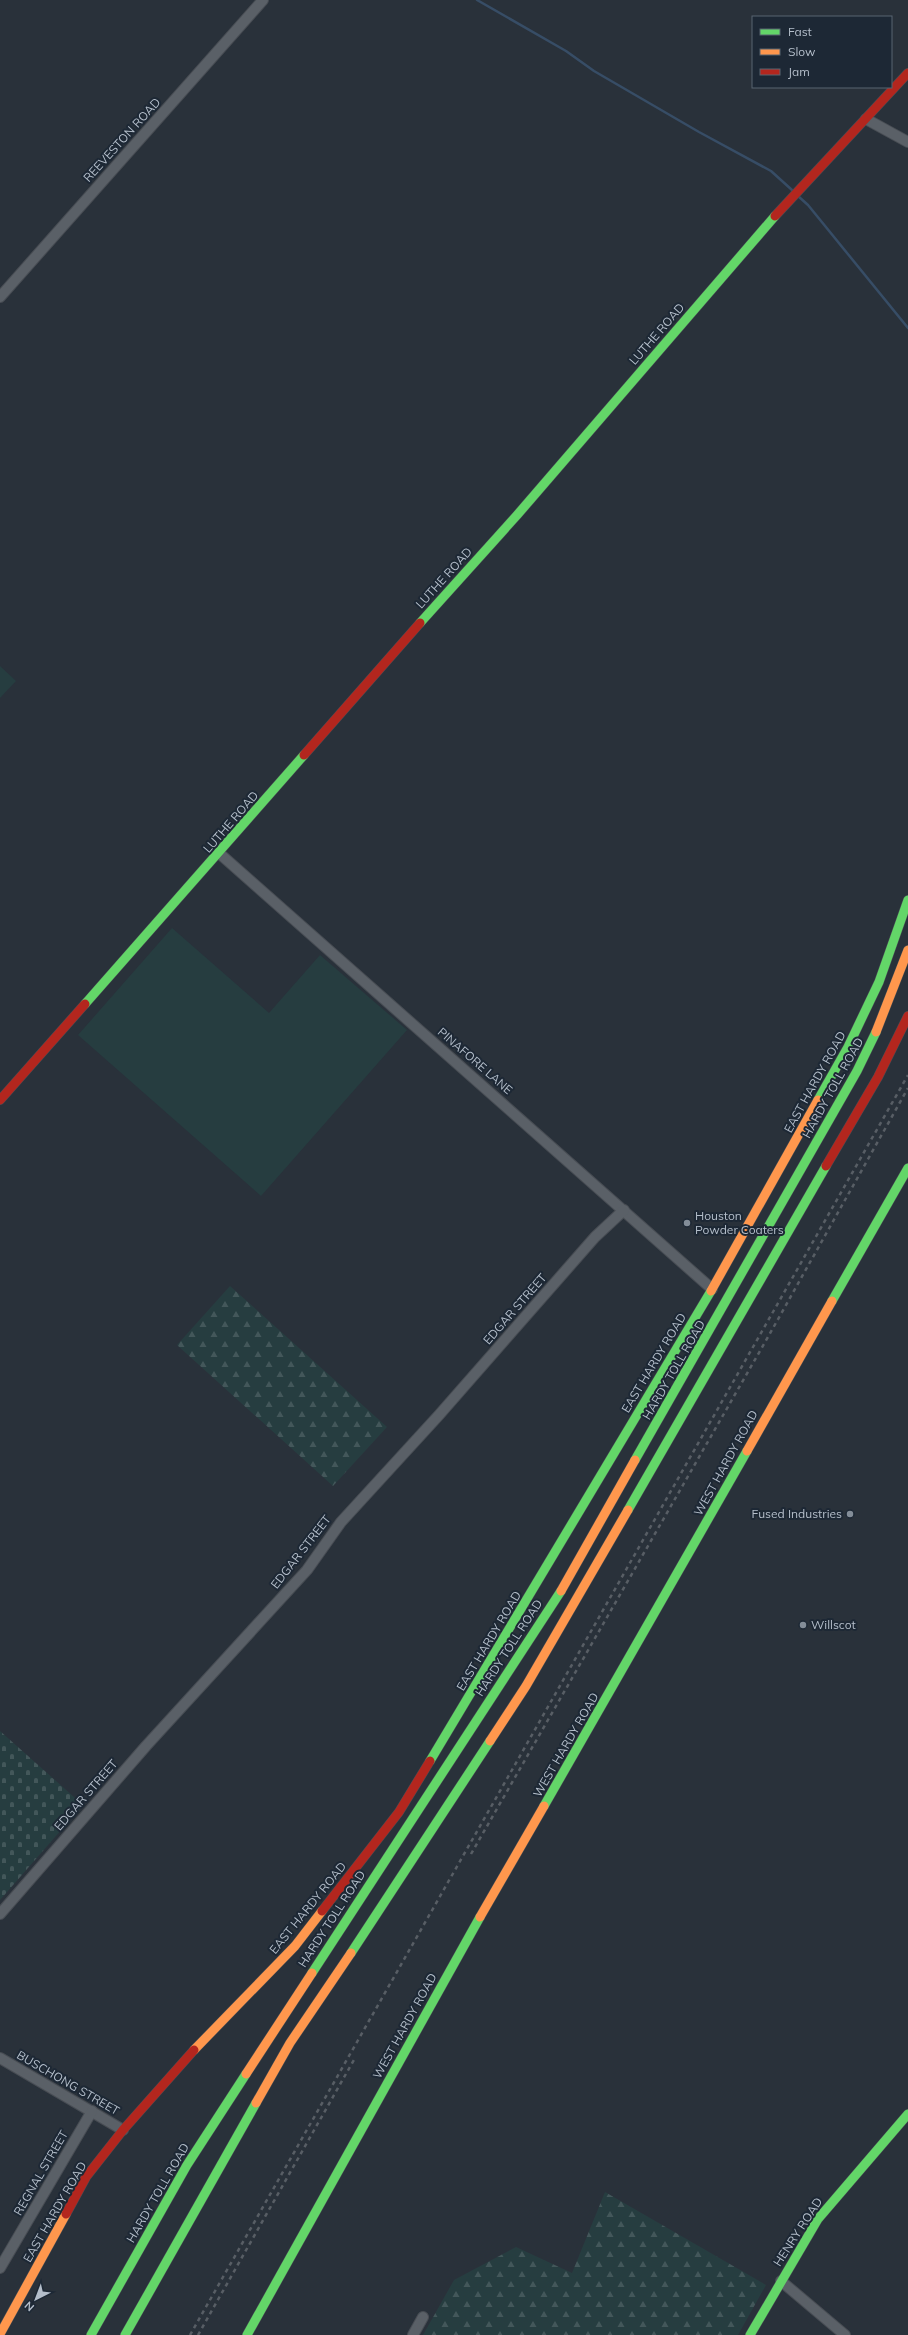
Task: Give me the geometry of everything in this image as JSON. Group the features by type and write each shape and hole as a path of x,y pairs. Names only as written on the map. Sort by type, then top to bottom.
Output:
{"main road":[{"name":"LUTHE ROAD","path":"0,1100 219,854 423,619 518,514 784,206 807,184 908,73"},
{"name":"EAST HARDY ROAD","path":"0,2334 86,2177 123,2130 178,2067 295,1946 399,1812 712,1289 860,1025 879,982 908,900"},
{"name":"HARDY TOLL ROAD","path":"91,2335 187,2165 562,1588 857,1071 871,1044 908,950"},
{"path":"125,2335 290,2043 394,1890 526,1686 878,1077 908,1016"},
{"name":"WEST HARDY ROAD","path":"247,2335 407,2046 908,1168"},
{"name":"HENRY ROAD","path":"750,2335 818,2219 908,2114"}],"street":[{"name":"REEVESTON ROAD","path":"0,297 263,0"},
{"path":"866,119 908,142"},
{"name":"PINAFORE LANE","path":"219,854 712,1289"},
{"name":"EDGAR STREET","path":"0,1914 146,1746 307,1570 341,1522 439,1415 596,1238 624,1210"},
{"name":"BUSCHONG STREET","path":"0,2058 123,2130"},
{"name":"REGNAL STREET","path":"0,2268 92,2111"},
{"path":"781,2281 845,2335"},
{"path":"413,2335 424,2317"}],"green space":[{"path":"0,666 16,681 0,698"},
{"path":"172,928 269,1013 320,955 407,1030 261,1196 78,1035"},
{"path":"230,1286 387,1427 333,1486 177,1345"},
{"path":"0,1731 83,1805 0,1900"},
{"path":"605,2192 766,2285 738,2335 423,2335 454,2280 516,2247 572,2273"}],"waterway":[{"path":"477,0 566,51 594,71 699,132 771,171 792,190"},
{"path":"798,196 808,205 908,328"}],"railway":[{"path":"190,2335 908,1075"},
{"path":"471,1854 768,1337 908,1088"},
{"path":"198,2335 355,2058"}],"traffic: fast":[{"path":"420,623 518,514 775,216"},
{"path":"85,1004 304,755"},
{"path":"818,1100 848,1047 879,982 908,900"},
{"path":"635,1460 857,1071 876,1032"},
{"path":"628,1510 826,1166"},
{"path":"832,1301 908,1168"},
{"path":"430,1761 711,1291"},
{"path":"544,1806 747,1451"},
{"path":"312,1973 561,1591"},
{"path":"351,1953 490,1741"},
{"path":"247,2335 480,1917"},
{"path":"91,2335 187,2165 246,2074"},
{"path":"125,2335 256,2103"},
{"path":"750,2335 818,2219 908,2114"}],"traffic: slow":[{"path":"876,1032 908,950"},
{"path":"711,1291 818,1100"},
{"path":"747,1451 832,1301"},
{"path":"561,1591 635,1460"},
{"path":"490,1741 526,1686 628,1510"},
{"path":"480,1917 544,1806"},
{"path":"194,2050 295,1946 322,1911"},
{"path":"256,2103 290,2043 351,1953"},
{"path":"246,2074 312,1973"},
{"path":"0,2334 66,2214"}],"traffic: jam":[{"path":"775,216 908,73"},
{"path":"304,755 420,623"},
{"path":"0,1100 85,1004"},
{"path":"826,1166 878,1077 908,1016"},
{"path":"322,1911 399,1812 430,1761"},
{"path":"66,2214 86,2177 123,2130 194,2050"}],"place":[{"name":"Houston Powder Coaters","path":"687,1223"},
{"name":"Fused Industries","path":"850,1514"},
{"name":"Willscot","path":"803,1625"}]}
